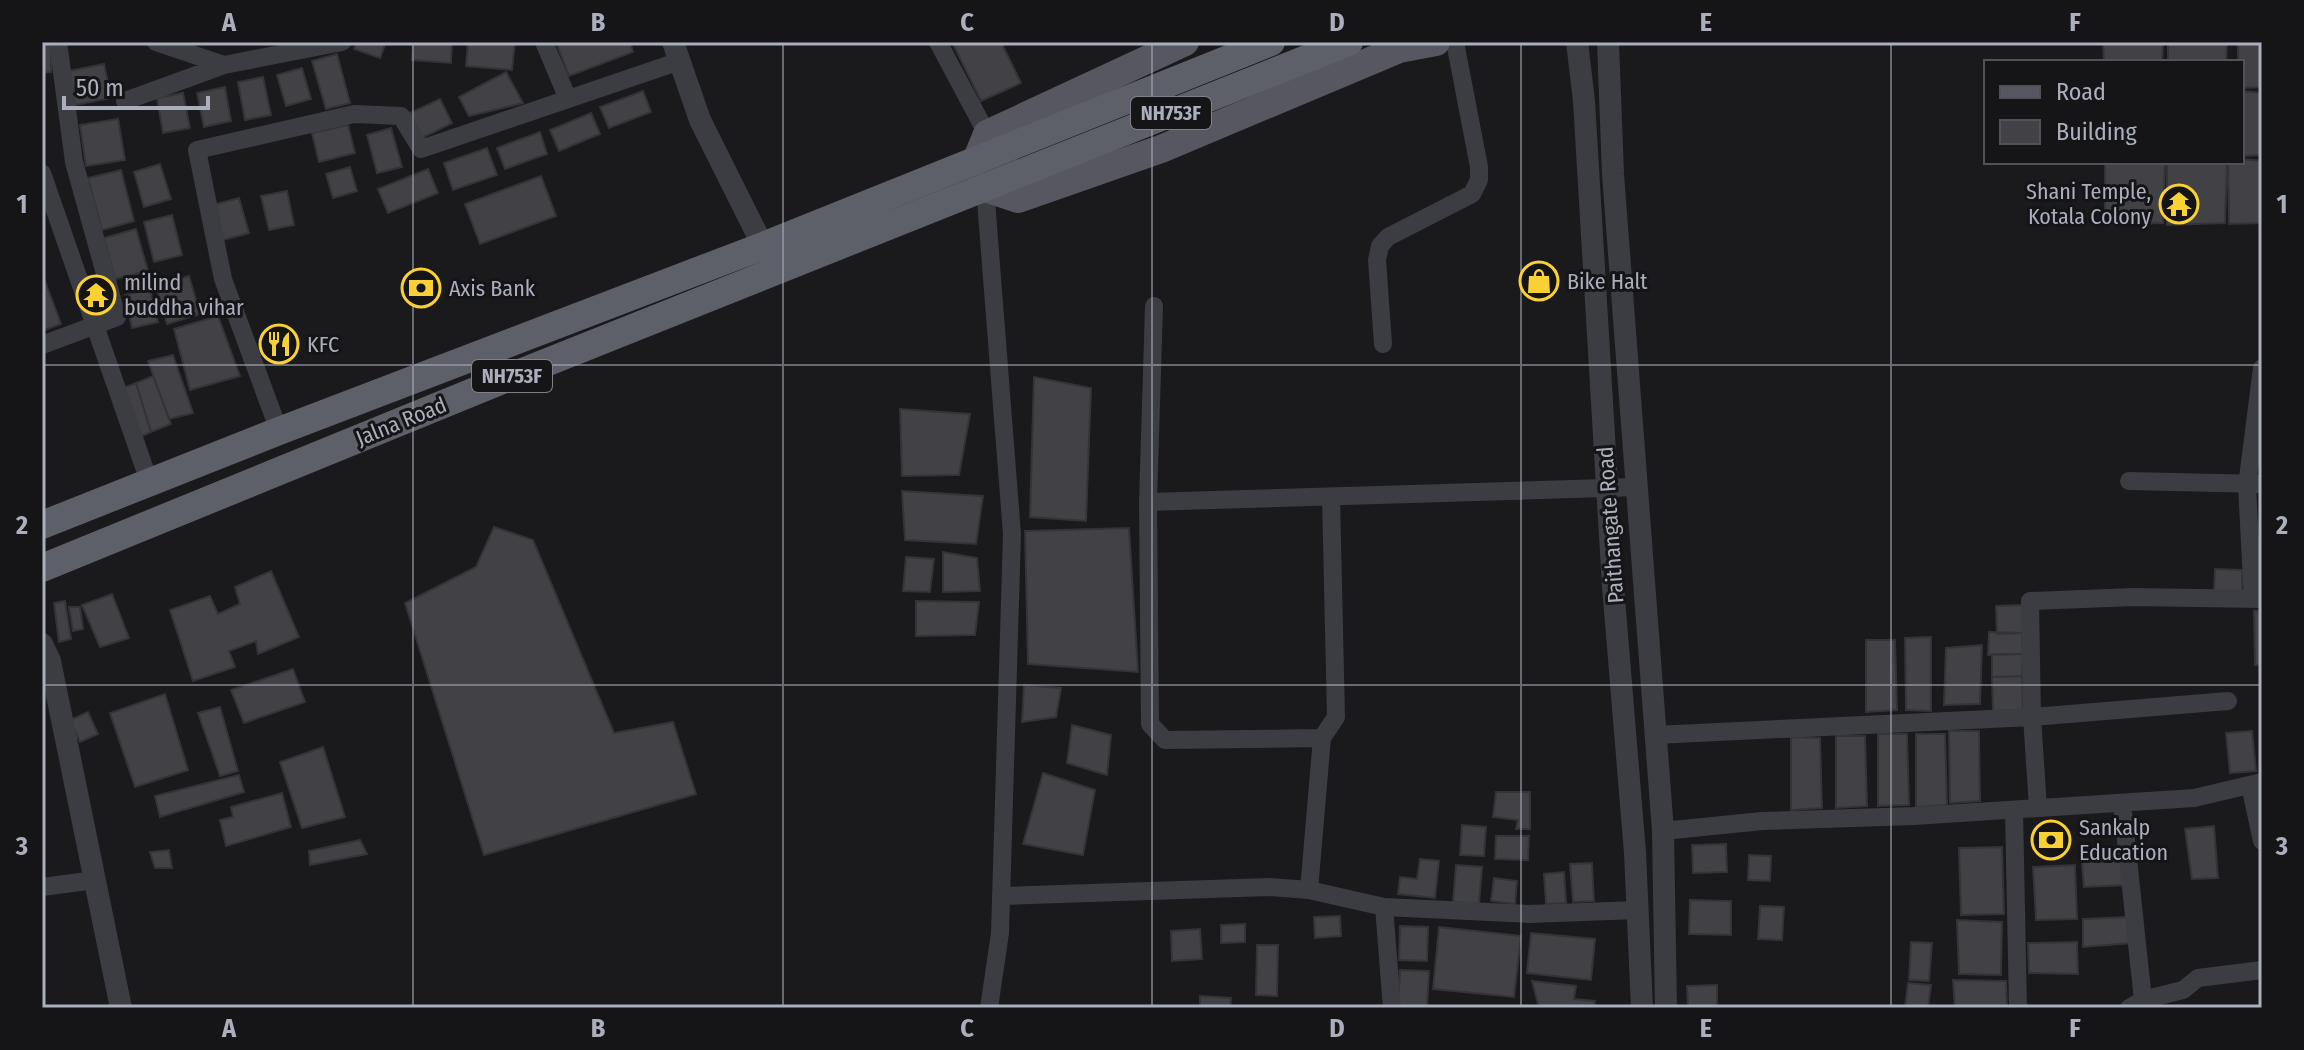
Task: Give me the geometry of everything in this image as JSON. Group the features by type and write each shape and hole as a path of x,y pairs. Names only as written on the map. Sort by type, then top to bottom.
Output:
{"highway":[{"name":"NH753F","path":"980,175 1271,42"},
{"name":"NH753F","path":"980,175 1349,42"},
{"name":"Jalna Road","path":"42,525 763,246 980,175"},
{"name":"Jalna Road","path":"42,568 495,383 980,175"}],"main road":[{"path":"1185,42 987,134 980,175 1018,199 1161,149 1399,49 1436,42"}],"street":[{"path":"42,345 117,317 74,162 58,42"},
{"path":"156,42 224,65"},
{"path":"125,101 224,65 342,42"},
{"path":"544,42 568,99"},
{"path":"938,42 987,134"},
{"path":"1383,344 1377,260 1380,246 1388,237 1472,194 1479,180 1455,42"},
{"name":"Paithangate Road","path":"1577,42 1584,101 1642,1008"},
{"name":"Paithangate Road","path":"1608,42 1613,174 1663,831 1666,1008"},
{"path":"279,431 223,279 197,150 354,114 401,116 421,149 568,99 677,52 700,120 763,246"},
{"path":"42,173 150,484"},
{"path":"980,175 1012,534 1000,933 989,1008"},
{"path":"1154,306 1148,502 1150,724 1165,740 1322,738"},
{"path":"2038,808 2032,717 2030,601 2134,597 2257,599 2254,485 2262,368"},
{"path":"2129,481 2254,485"},
{"path":"1148,502 1636,487"},
{"path":"1309,890 1322,738 1336,717 1331,497"},
{"path":"42,644 50,661 121,1008"},
{"path":"1655,735 2032,717 2228,701"},
{"path":"1663,831 1762,821 2014,810 2194,798 2256,783 2262,841"},
{"path":"2122,803 2139,1005 2183,990 2198,978 2262,970"},
{"path":"2014,810 2018,1008"},
{"path":"42,887 95,880"},
{"path":"1001,896 1269,887 1309,890 1384,907 1529,914 1638,910"},
{"path":"1384,907 1392,1008"}],"building":[{"path":"42,42 51,42 51,72 42,73"},
{"path":"357,42 386,42 380,58 354,49"},
{"path":"413,42 452,42 451,63 412,60"},
{"path":"468,42 515,42 512,70 466,66"},
{"path":"556,42 630,42 633,52 569,76"},
{"path":"952,42 1001,42 1021,83 981,101"},
{"path":"2103,42 2163,42 2162,60 2104,60"},
{"path":"2168,42 2227,42 2226,60 2168,60"},
{"path":"2238,42 2262,42 2262,87 2244,88 2244,60 2238,60"},
{"path":"337,54 350,103 326,109 312,61"},
{"path":"104,64 111,98 75,105 69,71"},
{"path":"302,68 311,99 286,106 277,75"},
{"path":"506,72 523,103 469,116 459,97"},
{"path":"263,77 271,115 245,120 238,82"},
{"path":"225,87 231,121 204,127 197,93"},
{"path":"643,91 651,112 609,128 600,107"},
{"path":"2244,91 2262,93 2262,155 2244,156"},
{"path":"183,93 190,128 163,133 157,98"},
{"path":"440,99 452,123 422,138 410,113"},
{"path":"591,113 600,134 559,151 550,130"},
{"path":"118,119 125,160 86,166 80,125"},
{"path":"348,125 355,153 319,162 312,133"},
{"path":"391,128 402,167 377,173 367,135"},
{"path":"540,132 547,154 505,169 497,148"},
{"path":"487,148 497,175 453,190 444,163"},
{"path":"2244,159 2262,161 2262,223 2229,224 2228,164 2244,164"},
{"path":"160,164 171,199 144,207 134,172"},
{"path":"2105,164 2165,164 2163,223 2105,225"},
{"path":"2167,164 2227,164 2225,223 2167,225"},
{"path":"350,167 357,191 333,198 326,174"},
{"path":"428,169 438,193 388,213 378,189"},
{"path":"121,170 134,221 102,230 88,178"},
{"path":"541,176 556,216 480,244 465,204"},
{"path":"287,191 294,225 269,230 261,196"},
{"path":"239,198 249,233 223,240 213,205"},
{"path":"172,215 182,255 154,262 144,222"},
{"path":"136,229 148,271 115,279 104,238"},
{"path":"42,273 61,324 42,331"},
{"path":"189,276 200,314 167,324 156,286"},
{"path":"150,289 158,322 132,328 125,295"},
{"path":"218,316 240,376 190,390 174,329"},
{"path":"173,355 193,413 169,419 148,361"},
{"path":"153,376 171,424 151,432 136,383"},
{"path":"1034,377 1091,388 1086,521 1030,517"},
{"path":"136,383 151,432 138,438 120,389"},
{"path":"900,409 970,414 959,475 902,476"},
{"path":"902,491 983,496 976,544 905,540"},
{"path":"494,527 533,540 614,733 673,722 696,794 484,855 405,603 476,567"},
{"path":"1129,528 1138,672 1028,664 1025,531"},
{"path":"943,552 977,558 980,591 943,592"},
{"path":"906,557 934,559 930,592 903,591"},
{"path":"2215,569 2242,570 2242,593 2214,593"},
{"path":"271,571 299,637 258,654 256,641 229,651 235,667 193,681 170,610 210,596 218,614 240,604 235,587"},
{"path":"112,594 129,638 100,647 82,605"},
{"path":"65,601 71,639 59,642 54,603"},
{"path":"916,601 979,602 975,635 916,636"},
{"path":"2024,605 2025,633 1997,634 1996,606"},
{"path":"69,607 80,607 83,629 73,631"},
{"path":"2262,610 2262,665 2255,665 2254,611"},
{"path":"1989,632 2022,633 2023,654 1988,655"},
{"path":"1931,637 1931,711 1906,710 1905,638"},
{"path":"1866,640 1895,640 1897,710 1866,712"},
{"path":"1982,645 1980,704 1944,705 1946,648"},
{"path":"1992,654 2023,654 2022,676 1992,677"},
{"path":"293,669 305,702 244,723 231,690"},
{"path":"2022,676 2023,710 1993,711 1992,677"},
{"path":"1024,685 1061,688 1056,717 1022,722"},
{"path":"165,694 188,770 135,787 110,713"},
{"path":"220,707 238,771 220,776 198,713"},
{"path":"88,712 98,734 80,742 70,720"},
{"path":"1072,725 1111,735 1107,775 1067,763"},
{"path":"1949,731 1979,731 1980,801 1950,803"},
{"path":"2252,731 2256,771 2230,773 2226,733"},
{"path":"1878,734 1907,734 1909,805 1878,806"},
{"path":"1916,734 1945,734 1947,805 1916,807"},
{"path":"1836,736 1865,736 1867,806 1836,808"},
{"path":"1791,737 1820,738 1822,808 1791,810"},
{"path":"323,747 345,817 302,828 280,762"},
{"path":"1043,773 1095,790 1083,855 1023,844"},
{"path":"239,775 244,792 160,817 155,796"},
{"path":"1496,792 1530,792 1530,829 1516,829 1518,820 1493,817"},
{"path":"282,793 291,827 226,846 220,820 233,817 231,807"},
{"path":"1462,825 1486,827 1484,856 1460,855"},
{"path":"2214,826 2218,878 2192,879 2185,829"},
{"path":"1496,836 1529,836 1528,860 1495,859"},
{"path":"360,840 367,854 310,865 309,851"},
{"path":"1726,844 1727,872 1693,873 1692,845"},
{"path":"2002,847 2004,914 1961,915 1959,848"},
{"path":"169,850 172,868 155,868 150,852"},
{"path":"2123,851 2126,885 2084,887 2081,852"},
{"path":"1749,855 1771,856 1770,881 1748,880"},
{"path":"1420,859 1439,861 1435,898 1398,894 1400,877 1417,879"},
{"path":"1592,863 1594,901 1573,902 1570,864"},
{"path":"1456,865 1482,867 1479,904 1453,902"},
{"path":"2075,865 2077,919 2036,920 2033,867"},
{"path":"1564,872 1566,903 1546,904 1544,874"},
{"path":"1494,878 1517,881 1515,904 1491,901"},
{"path":"1690,900 1731,901 1731,935 1689,934"},
{"path":"1760,906 1784,907 1782,940 1758,939"},
{"path":"1340,916 1341,936 1315,938 1314,917"},
{"path":"2129,917 2131,943 2083,947 2083,919"},
{"path":"1957,920 2002,922 2001,975 1959,974"},
{"path":"1245,924 1245,942 1221,943 1221,925"},
{"path":"1400,926 1428,927 1427,961 1399,960"},
{"path":"1439,927 1521,936 1514,997 1433,989"},
{"path":"1200,929 1202,959 1172,961 1171,931"},
{"path":"1531,933 1595,939 1591,980 1527,973"},
{"path":"1911,942 1932,943 1929,981 1909,980"},
{"path":"2077,942 2078,974 2029,973 2028,943"},
{"path":"1257,945 1278,945 1277,996 1256,995"},
{"path":"1400,970 1429,971 1427,1007 1398,1008"},
{"path":"1953,980 2006,981 2007,1008 1955,1008"},
{"path":"1532,981 1576,986 1574,999 1595,1001 1594,1008 1539,1008"},
{"path":"1908,983 1931,985 1928,1008 1905,1008"},
{"path":"1717,985 1717,1008 1688,1008 1687,986"},
{"path":"1200,996 1231,998 1230,1008 1200,1008"}],"place":[{"name":"Shani Temple, Kotala Colony","path":"2179,204"},
{"name":"Bike Halt","path":"1539,281"},
{"name":"Axis Bank","path":"421,288"},
{"name":"milind buddha vihar","path":"96,295"},
{"name":"KFC","path":"279,344"},
{"name":"Sankalp Education","path":"2051,840"}]}
